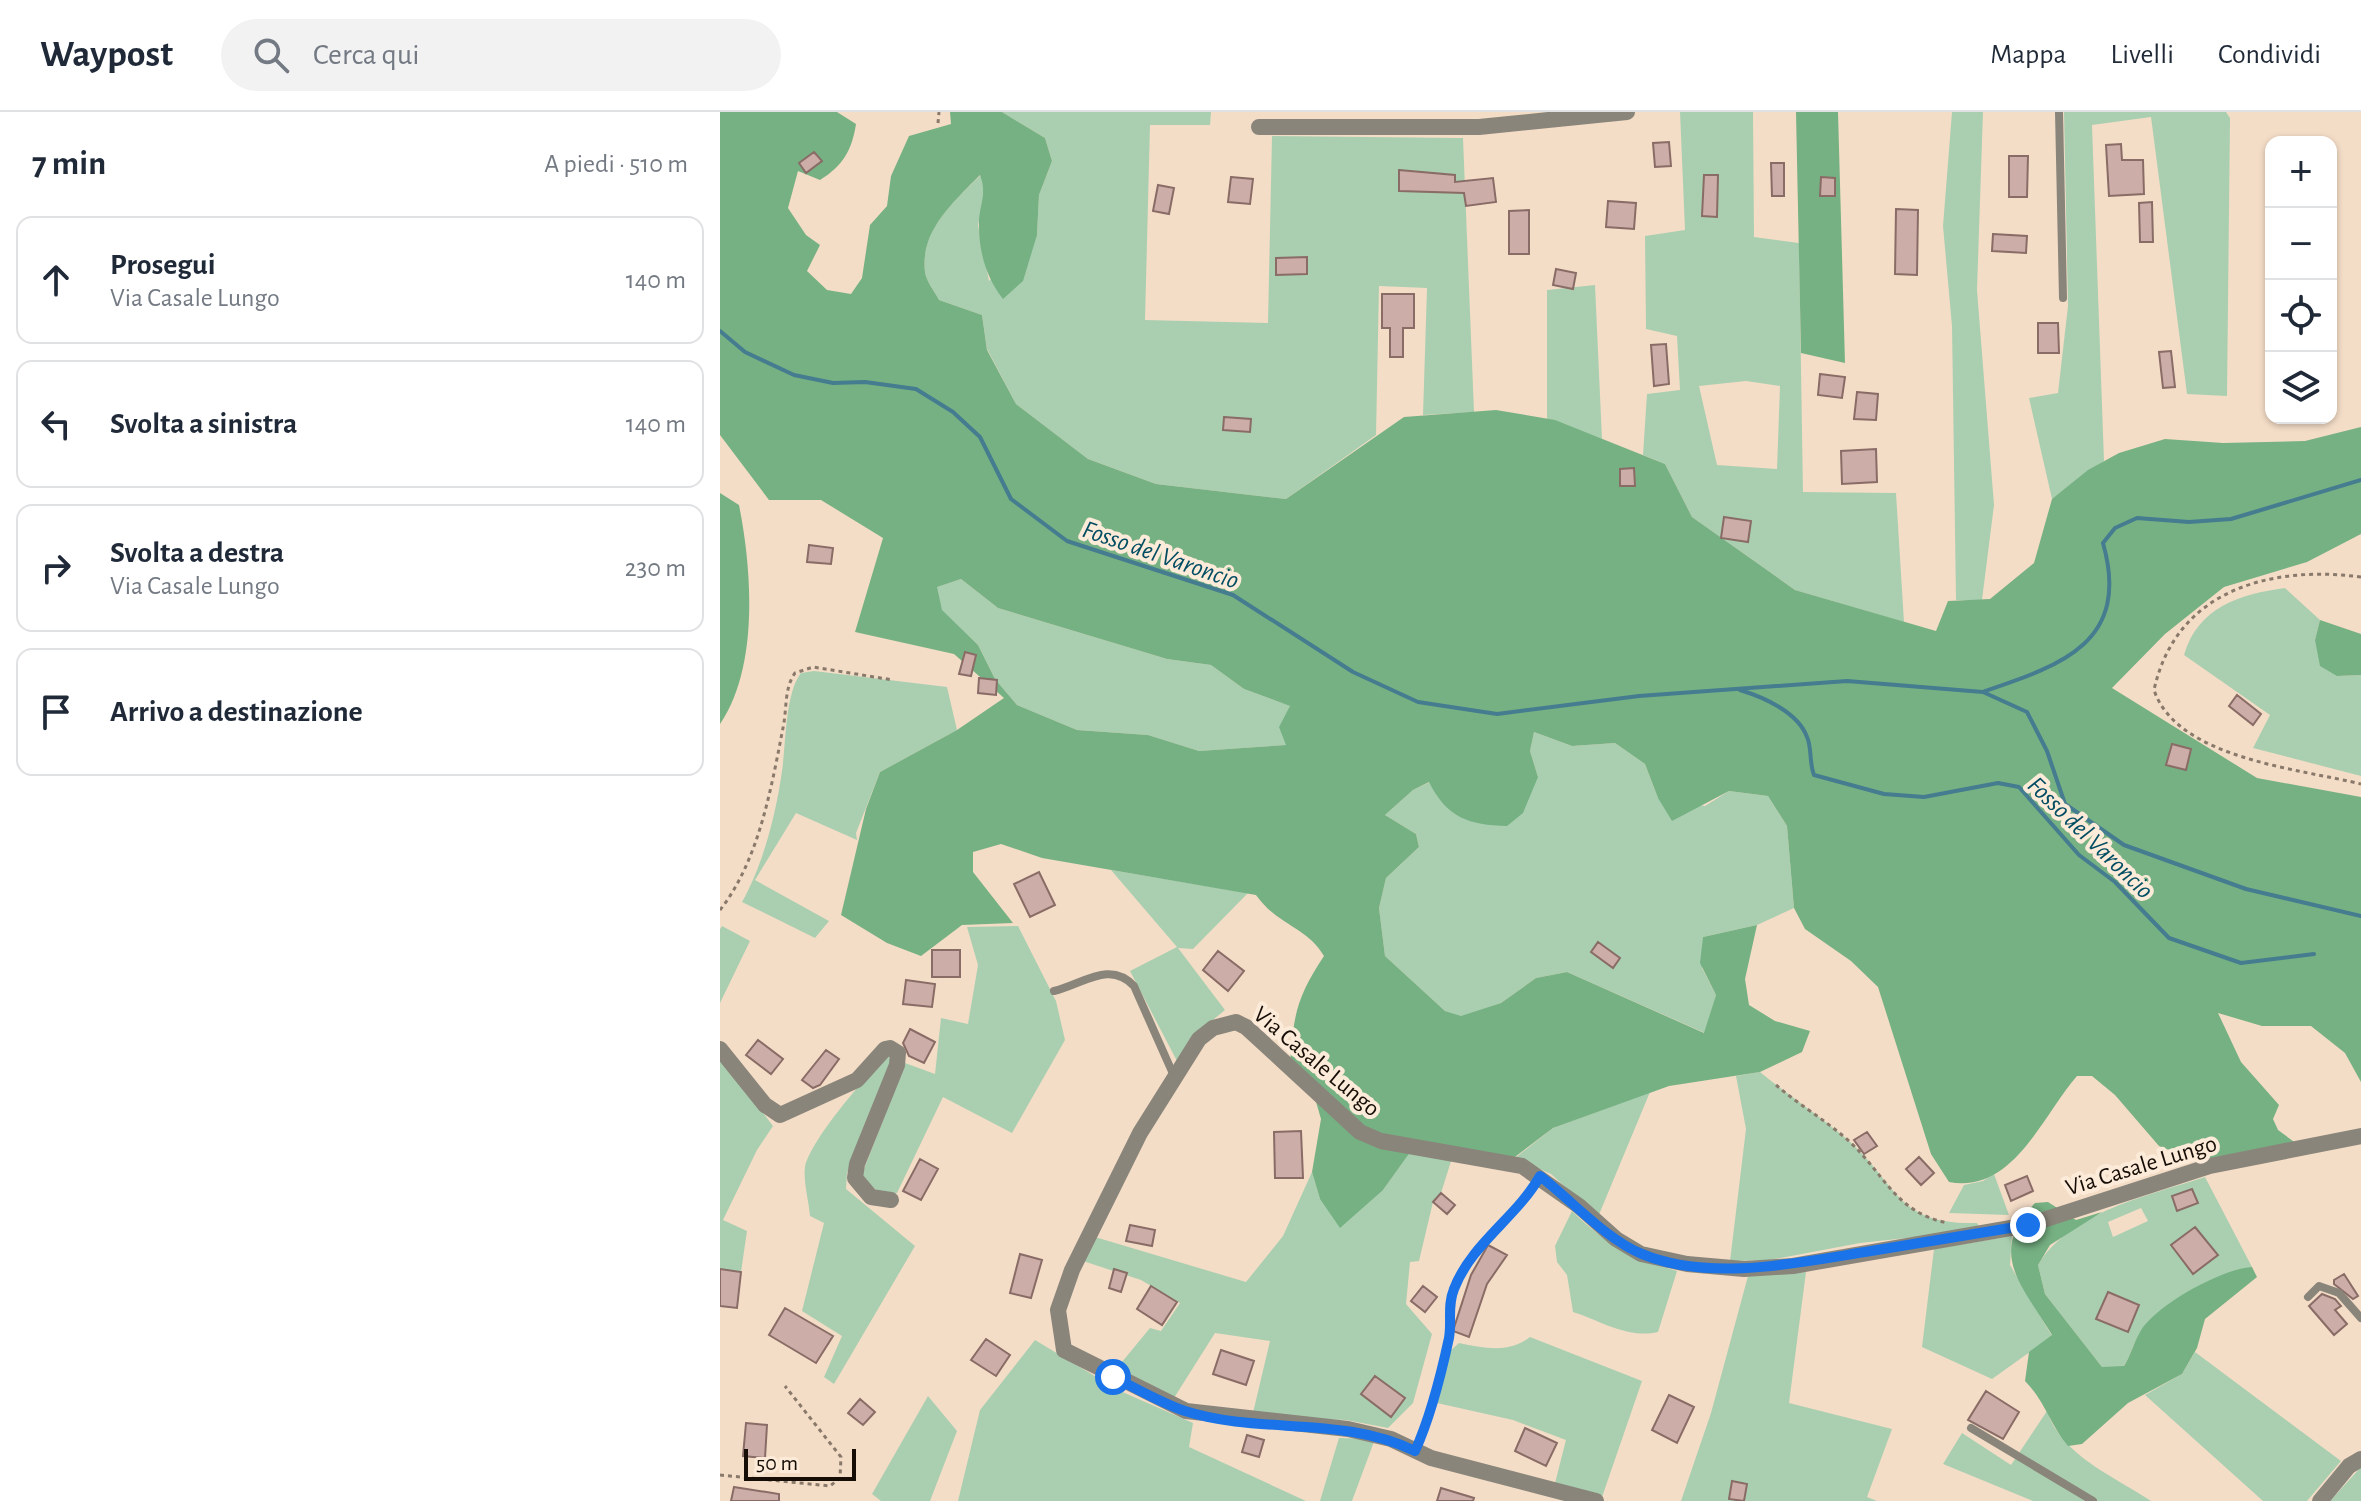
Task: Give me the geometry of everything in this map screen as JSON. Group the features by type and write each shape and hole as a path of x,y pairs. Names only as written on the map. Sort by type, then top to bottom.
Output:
{"street":[{"path":"1259,127 1479,127 1548,116 1627,112"},
{"name":"Via Casale Lungo","path":"1596,1501 1431,1458 1391,1439 1348,1429 1186,1411 1064,1350 1058,1310 1072,1270 1140,1133 1199,1039 1213,1028 1236,1022 1246,1027 1360,1132 1381,1141 1522,1166 1540,1176 1616,1239 1641,1254 1687,1264 1744,1269 1793,1266 2028,1225 2210,1166 2361,1136"},
{"path":"720,1049 765,1105 780,1115 857,1080 885,1049 890,1048 898,1053 897,1065 857,1164 855,1178 871,1197 891,1200"},
{"path":"2320,1501 2349,1466 2361,1459"}],"lane":[{"path":"2059,112 2063,298"},
{"path":"1054,991 1111,971 1124,975 1134,986 1175,1077"},
{"path":"2308,1297 2319,1286 2327,1288 2339,1293 2361,1318"},
{"path":"1971,1428 2093,1501"}],"path":[{"path":"938,123 939,112"},
{"path":"2361,577 2324,572 2285,576 2227,592 2178,631 2160,665 2154,690 2170,719 2204,740 2265,765 2361,784"},
{"path":"720,910 747,866 775,768 790,680 795,673 813,667 893,680"},
{"path":"1776,1085 1849,1142 1905,1205 1924,1218 1955,1224"},
{"path":"1415,1451 1426,1426 1450,1334 1448,1307 1454,1287 1470,1261 1530,1195 1540,1176"},
{"path":"720,1475 830,1486 840,1478 841,1457 785,1386"}],"green space":[{"path":"720,112 837,112 856,124 845,156 828,175 820,180 798,171 788,208 806,235 820,245 807,271 827,290 851,294 862,278 870,225 887,206 891,176 909,136 951,124 950,112 1002,112 1045,138 1052,161 1039,195 1037,235 1023,281 1003,299 988,274 979,236 983,195 980,175 950,206 933,230 925,257 926,275 939,300 982,315 987,350 1016,404 1088,459 1156,484 1286,499 1404,417 1496,410 1555,420 1665,464 1692,517 1795,590 1936,631 1948,601 1990,599 2034,563 2052,499 2088,470 2119,453 2165,439 2223,443 2305,441 2361,427 2361,534 2307,562 2224,587 2165,634 2112,688 2257,778 2361,797 2361,1082 2345,1053 2311,1026 2262,1026 2218,1013 2241,1062 2279,1105 2273,1119 2278,1130 2297,1144 2210,1166 2159,1146 2115,1095 2092,1076 2077,1076 2024,1148 2008,1164 1991,1176 1971,1183 1949,1182 1931,1154 1878,987 1851,961 1805,929 1794,908 1787,826 1768,796 1729,791 1672,821 1658,798 1645,764 1615,743 1572,746 1534,732 1530,751 1538,777 1523,813 1507,826 1481,824 1460,817 1443,804 1429,782 1413,790 1385,815 1416,834 1419,847 1386,878 1379,908 1385,956 1445,1011 1461,1016 1501,1003 1536,978 1567,972 1704,1033 1716,995 1700,963 1703,937 1757,925 1745,979 1749,1005 1775,1021 1810,1031 1802,1052 1760,1072 1669,1086 1553,1128 1507,1163 1413,1148 1383,1190 1340,1228 1320,1199 1312,1172 1321,1119 1312,1088 1290,1067 1298,1008 1307,984 1324,956 1309,938 1273,913 1256,895 1042,858 1001,844 973,852 973,872 1013,923 962,925 921,956 887,943 841,915 866,809 880,772 957,730 1004,698 954,654 855,632 883,538 821,500 769,500 720,435","holes":["961,579 998,608 1167,659 1211,665 1244,689 1290,706 1279,727 1286,745 1199,751 1148,735 1077,730 1017,705 995,679 978,645 942,610 937,587"]},
{"path":"1002,112 1211,112 1210,125 1150,125 1145,320 1268,323 1272,136 1463,138 1474,412 1423,415 1427,288 1379,286 1376,435 1286,499 1156,484 1088,459 1016,404 987,349 982,315 939,300 926,275 925,257 933,230 950,206 981,175 986,190 978,225 989,281 1037,235 1039,195 1052,161 1045,138"},
{"path":"1680,112 1753,112 1754,237 1799,243 1803,492 1896,493 1904,622 1795,590 1692,517 1665,464 1643,455 1647,394 1680,390 1677,336 1646,329 1645,236 1685,230","holes":["1746,381 1780,386 1777,469 1717,465 1699,386"]},
{"path":"1796,112 1838,112 1845,363 1801,353"},
{"path":"1952,112 1983,112 1977,290 1994,505 1982,600 1956,600 1952,326 1943,226"},
{"path":"2064,112 2226,112 2230,118 2227,396 2187,394 2151,117 2092,125 2104,461 2052,499 2029,398 2058,393 2068,306"},
{"path":"1595,285 1602,439 1547,419 1547,290"},
{"path":"720,493 739,505 747,559 749,618 741,675 733,701 720,724"},
{"path":"961,579 998,608 1167,659 1211,665 1244,689 1291,706 1286,745 1199,751 1148,735 1077,730 1017,705 995,679 978,645 941,610 936,587"},
{"path":"2285,588 2320,620 2315,640 2337,676 2361,675 2361,776 2253,748 2270,715 2184,655 2199,625 2210,614 2237,599"},
{"path":"2320,620 2361,634 2361,675 2337,676 2320,666 2315,640"},
{"path":"814,671 947,687 957,730 880,772 856,833 857,840 796,813 755,880 829,921 815,938 742,902 762,856 772,822 792,693 801,673"},
{"path":"1534,732 1572,746 1615,743 1645,764 1658,798 1705,806 1729,791 1768,796 1787,826 1794,908 1757,925 1703,937 1702,968 1716,995 1705,1033 1567,972 1536,978 1501,1003 1461,1017 1445,1011 1385,956 1379,908 1386,878 1419,847 1416,834 1385,815 1413,790 1430,782 1538,777 1530,751"},
{"path":"1111,870 1248,893 1193,949 1178,948 1225,1010 1190,1039 1177,1061 1130,971 1177,947"},
{"path":"722,926 750,941 720,1003 720,929"},
{"path":"1018,926 1056,1001 1065,1040 1012,1133 943,1097 897,1193 876,1190 862,1174 905,1063 935,1074 941,1018 968,1024 978,965 967,927"},
{"path":"889,1053 892,1065 847,1173 846,1189 915,1246 834,1384 824,1377 842,1336 802,1311 824,1223 810,1216 805,1167 828,1124"},
{"path":"720,1056 773,1126 757,1150 723,1220 747,1231 741,1272 720,1269"},
{"path":"1760,1072 1849,1141 1901,1200 1914,1210 1950,1222 1977,1223 1981,1230 1860,1243 1770,1260 1730,1261 1746,1129 1736,1076"},
{"path":"1650,1092 1598,1217 1551,1174 1515,1158 1553,1128"},
{"path":"1413,1147 1453,1155 1441,1193 1433,1202 1419,1261 1410,1262 1406,1304 1432,1334 1413,1403 1388,1428 1346,1420 1252,1417 1270,1341 1215,1333 1174,1398 1117,1368 1150,1328 1161,1331 1180,1303 1141,1280 1083,1261 1095,1237 1246,1282 1283,1236 1312,1172 1320,1199 1383,1190"},
{"path":"1994,1174 2009,1215 1949,1213 1964,1185 1983,1181"},
{"path":"2205,1177 2252,1267 2227,1275 2175,1304 2140,1333 2123,1367 2102,1367 2045,1294 2038,1265 2052,1246 2090,1218 2136,1199","holes":["2141,1208 2148,1221 2113,1237 2108,1222"]},
{"path":"2048,1202 2076,1220 2102,1212 2050,1245 2038,1265 2045,1294 2102,1367 2124,1366 2148,1322 2190,1290 2239,1269 2252,1267 2257,1277 2205,1319 2197,1348 2182,1374 2128,1403 2082,1444 2068,1446 2025,1381 2029,1352 2052,1335 2021,1285 2011,1254 2020,1221 2035,1203"},
{"path":"1572,1211 1620,1248 1677,1271 1658,1332 1625,1331 1573,1312 1567,1275 1557,1262 1555,1246"},
{"path":"2012,1236 2010,1265 2052,1336 1992,1379 1922,1347 1934,1249"},
{"path":"1806,1272 1789,1403 1892,1429 1867,1497 1877,1501 1681,1501 1711,1413 1748,1276"},
{"path":"1530,1337 1642,1381 1601,1500 1554,1487 1566,1440 1513,1420 1437,1403 1450,1351 1459,1343 1504,1348"},
{"path":"1035,1340 1118,1390 1193,1423 1189,1447 1306,1501 958,1501 980,1410"},
{"path":"2195,1352 2341,1461 2307,1501 2263,1501 2145,1395 2182,1374"},
{"path":"928,1396 957,1431 930,1501 881,1501 872,1494"},
{"path":"2047,1411 2054,1427 2077,1452 2151,1501 2033,1501 1943,1464 1962,1433 2011,1465"},
{"path":"1339,1438 1375,1439 1352,1501 1320,1501"},
{"path":"2361,1467 2361,1501 2330,1501"}],"building":[{"path":"1669,142 1671,166 1655,167 1653,143"},
{"path":"2121,144 2122,160 2143,160 2144,194 2109,196 2106,145"},
{"path":"814,152 822,161 806,173 799,163"},
{"path":"2009,156 2028,156 2027,197 2009,197"},
{"path":"1771,163 1784,163 1784,196 1772,196"},
{"path":"1399,170 1455,175 1455,182 1493,178 1496,202 1466,206 1464,193 1399,191"},
{"path":"1704,175 1718,175 1717,217 1702,216"},
{"path":"1231,177 1253,179 1250,204 1228,202"},
{"path":"1821,177 1835,178 1835,196 1820,196"},
{"path":"1158,185 1174,188 1169,214 1153,211"},
{"path":"1608,201 1636,203 1634,229 1606,227"},
{"path":"2152,202 2153,242 2140,242 2139,203"},
{"path":"1896,209 1918,210 1917,275 1895,274"},
{"path":"1529,210 1529,254 1509,254 1509,211"},
{"path":"1993,234 2027,236 2026,253 1992,251"},
{"path":"1307,257 1307,274 1276,275 1276,258"},
{"path":"1556,269 1576,273 1573,289 1553,285"},
{"path":"1382,294 1414,294 1414,328 1403,328 1403,357 1390,357 1390,328 1382,328"},
{"path":"2038,323 2058,323 2059,353 2038,353"},
{"path":"1666,344 1669,384 1654,386 1651,345"},
{"path":"2171,351 2175,387 2163,388 2159,352"},
{"path":"1820,374 1845,377 1842,398 1818,395"},
{"path":"1857,392 1878,394 1876,420 1854,419"},
{"path":"1224,417 1251,419 1250,432 1223,430"},
{"path":"1876,449 1877,482 1842,484 1841,451"},
{"path":"1634,468 1635,486 1620,486 1620,469"},
{"path":"1724,517 1751,521 1748,542 1721,538"},
{"path":"809,545 833,548 831,564 807,562"},
{"path":"965,652 976,655 971,676 959,674"},
{"path":"979,678 997,680 996,695 978,693"},
{"path":"2237,695 2261,714 2253,725 2229,706"},
{"path":"2172,744 2191,749 2186,770 2166,765"},
{"path":"1039,872 1055,905 1030,917 1014,884"},
{"path":"1598,942 1620,958 1613,968 1591,952"},
{"path":"932,950 960,950 960,977 932,977"},
{"path":"1218,951 1244,971 1228,991 1203,970"},
{"path":"906,980 935,984 932,1007 903,1004"},
{"path":"910,1029 935,1042 924,1063 909,1056 903,1043"},
{"path":"758,1040 783,1059 771,1074 746,1055"},
{"path":"826,1050 839,1059 820,1085 813,1088 802,1080"},
{"path":"1301,1131 1303,1178 1275,1178 1274,1132"},
{"path":"1867,1132 1877,1146 1864,1154 1854,1140"},
{"path":"1919,1157 1934,1173 1921,1185 1906,1169"},
{"path":"920,1159 938,1169 921,1200 903,1191"},
{"path":"2027,1176 2033,1191 2011,1201 2005,1185"},
{"path":"2192,1189 2198,1203 2177,1211 2172,1196"},
{"path":"1441,1193 1455,1205 1447,1214 1433,1202"},
{"path":"1130,1225 1155,1230 1152,1246 1126,1241"},
{"path":"2195,1227 2218,1255 2193,1274 2171,1245"},
{"path":"1488,1245 1507,1255 1487,1284 1469,1337 1453,1331 1471,1275"},
{"path":"1020,1254 1042,1260 1031,1298 1010,1293"},
{"path":"720,1269 741,1272 737,1308 720,1306"},
{"path":"1114,1269 1127,1273 1121,1292 1109,1288"},
{"path":"2344,1274 2358,1296 2353,1299 2334,1284 2334,1280"},
{"path":"1151,1286 1177,1302 1162,1325 1137,1309"},
{"path":"1423,1286 1437,1297 1425,1312 1411,1301"},
{"path":"2108,1292 2139,1305 2128,1332 2096,1319"},
{"path":"2322,1294 2335,1299 2341,1306 2335,1310 2347,1324 2334,1335 2309,1306"},
{"path":"785,1308 833,1336 816,1363 769,1335"},
{"path":"986,1339 1010,1355 996,1376 971,1360"},
{"path":"1221,1350 1254,1361 1246,1385 1213,1374"},
{"path":"1375,1376 1405,1398 1391,1417 1361,1394"},
{"path":"1986,1391 2019,1412 2003,1439 1968,1420"},
{"path":"1669,1395 1694,1407 1677,1443 1652,1430"},
{"path":"860,1399 875,1412 863,1425 848,1413"},
{"path":"746,1423 767,1425 765,1458 743,1456"},
{"path":"1525,1428 1557,1443 1546,1466 1515,1451"},
{"path":"1247,1435 1264,1440 1259,1457 1242,1452"},
{"path":"1732,1481 1747,1484 1744,1501 1729,1499"},
{"path":"734,1487 779,1494 779,1501 731,1501"},
{"path":"1441,1488 1474,1498 1473,1501 1437,1501"}],"waterway":[{"name":"Fosso del Varoncio","path":"720,331 745,352 794,375 833,383 865,382 916,389 953,412 980,437 1011,499 1067,541 1233,595 1353,672 1418,702 1497,714 1639,696 1847,681 1983,692 2027,712 2047,751 2065,804 2124,845 2246,889 2361,916"},
{"name":"Fosso del Varoncio","path":"1985,691 2064,659 2083,644 2098,626 2107,604 2109,577 2103,543 2115,528 2137,518 2189,522 2231,519 2361,480"},
{"name":"Fosso del Varoncio","path":"1740,690 1769,701 1796,720 1809,741 1814,775 1884,794 1924,797 1998,783 2019,787 2079,855 2115,882 2169,938 2241,963 2314,954"}],"route":[{"path":"1113,1377 1186,1411 1297,1426 1348,1429 1391,1439 1415,1451 1426,1426 1450,1334 1448,1307 1454,1287 1470,1261 1530,1195 1540,1176 1616,1239 1641,1254 1687,1264 1744,1269 1793,1266 2028,1225"}]}
